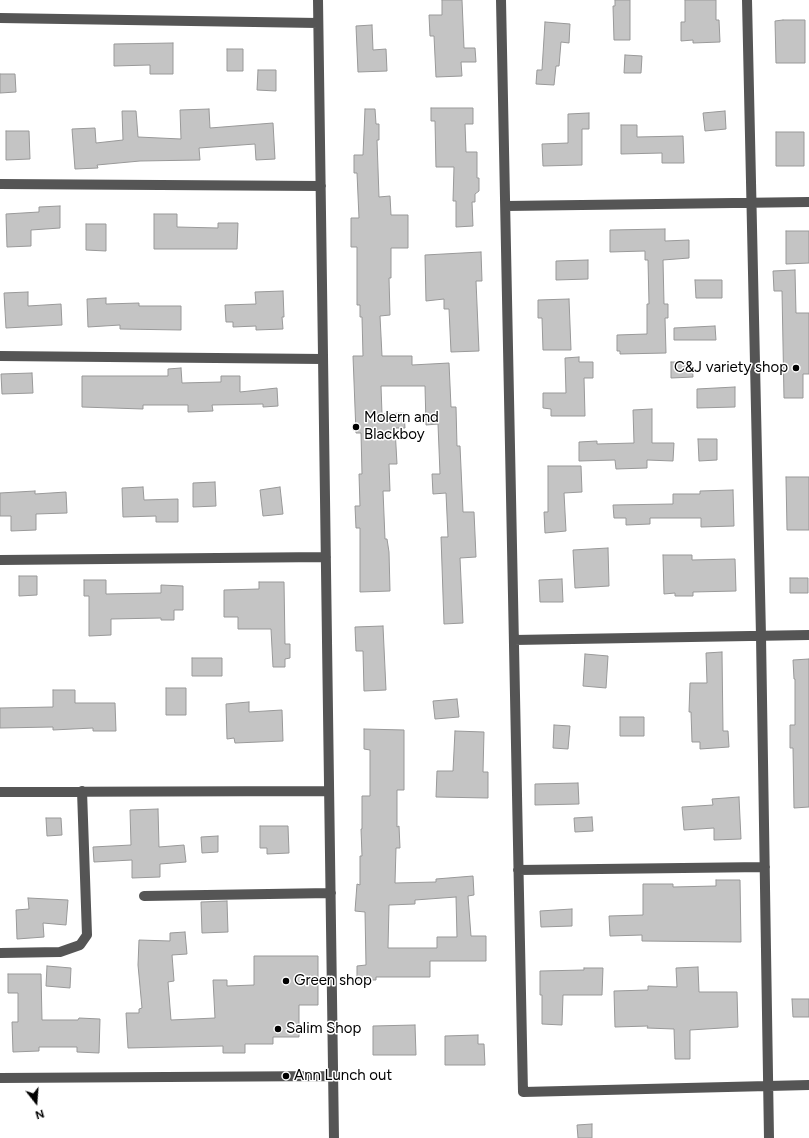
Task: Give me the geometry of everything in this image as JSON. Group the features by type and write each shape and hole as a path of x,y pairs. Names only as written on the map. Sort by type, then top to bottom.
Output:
{"street":[{"path":"318,0 334,1138"},
{"path":"501,0 523,1092 809,1086"},
{"path":"747,0 761,636 769,1138"},
{"path":"0,18 318,23"},
{"path":"0,184 321,186"},
{"path":"506,206 809,202"},
{"path":"0,356 323,359"},
{"path":"0,560 326,557"},
{"path":"514,640 809,635"},
{"path":"0,792 329,791"},
{"path":"0,953 60,952 80,945 87,935 82,792"},
{"path":"518,870 765,866"},
{"path":"144,896 331,893"},
{"path":"0,1078 334,1076"}],"building":[{"path":"442,0 462,0 464,48 475,48 476,62 461,62 462,76 436,77 434,36 430,36 429,15 442,15"},
{"path":"615,0 630,0 630,40 614,40 613,6 615,6"},
{"path":"685,0 716,0 716,20 719,20 720,42 693,43 693,40 681,41 681,22 685,22"},
{"path":"805,20 805,63 776,63 775,21"},
{"path":"545,22 570,24 569,43 561,42 559,66 556,66 554,85 536,84 537,70 542,70"},
{"path":"372,25 373,50 386,49 387,71 358,72 356,26"},
{"path":"173,43 173,74 150,74 150,65 114,66 114,44"},
{"path":"227,49 243,49 243,71 227,71"},
{"path":"625,55 642,56 641,73 624,73"},
{"path":"258,70 276,70 276,91 257,90"},
{"path":"0,74 15,74 16,92 0,93"},
{"path":"431,108 473,108 473,124 465,124 466,152 477,152 477,178 479,178 479,191 475,194 475,202 472,202 473,226 456,227 456,201 453,201 454,167 436,167 435,121 431,121"},
{"path":"209,109 210,128 273,123 275,159 256,160 255,144 199,148 200,160 140,161 97,165 98,168 75,169 72,129 95,128 96,143 123,140 122,111 136,111 138,137 181,139 180,110"},
{"path":"365,109 375,109 376,124 379,124 379,140 377,140 379,197 390,196 391,215 408,215 408,248 391,248 391,278 389,278 390,315 380,316 382,356 412,356 412,365 449,363 451,407 456,407 457,446 460,446 463,512 474,512 476,557 460,558 463,623 444,624 441,537 448,537 446,493 433,494 432,474 440,474 438,424 426,425 425,386 381,386 382,414 404,413 405,428 395,428 397,464 389,464 390,491 383,491 385,539 387,539 389,552 390,591 360,592 360,528 356,528 355,506 360,506 359,474 362,474 361,433 356,433 353,356 363,356 362,317 360,317 360,305 357,305 357,247 351,247 351,218 359,218 357,173 354,173 354,155 363,155"},
{"path":"725,111 726,129 705,131 703,113"},
{"path":"589,113 589,129 582,129 582,165 543,166 542,144 568,143 568,114"},
{"path":"621,125 637,125 637,137 683,136 684,163 662,163 662,153 621,154"},
{"path":"6,131 29,131 30,159 6,160"},
{"path":"776,132 804,132 804,166 776,166"},
{"path":"60,206 60,228 31,230 31,246 7,247 6,214 39,212 39,207"},
{"path":"154,214 177,214 177,227 218,228 218,223 238,223 237,249 154,249"},
{"path":"86,224 106,224 106,251 86,250"},
{"path":"665,229 665,241 689,240 689,258 663,260 664,304 668,304 668,318 665,318 666,353 620,354 620,351 617,351 617,335 647,334 647,304 649,304 648,260 645,260 645,251 610,252 610,230"},
{"path":"786,231 809,231 809,263 786,264"},
{"path":"481,252 482,281 476,281 479,351 451,352 449,309 444,309 444,299 426,301 425,255"},
{"path":"588,260 588,279 556,280 556,261"},
{"path":"795,270 796,313 809,313 809,374 803,374 803,398 784,398 782,291 774,291 773,271"},
{"path":"695,280 722,280 722,298 696,298"},
{"path":"283,291 283,329 256,330 256,326 233,327 233,322 226,322 225,305 256,304 255,292"},
{"path":"28,292 28,306 61,304 62,325 6,328 4,293"},
{"path":"106,298 106,304 139,303 139,306 181,306 181,330 120,329 120,325 88,327 87,299"},
{"path":"569,299 571,350 543,350 542,318 538,318 538,300"},
{"path":"715,326 716,340 674,340 674,328"},
{"path":"579,357 579,362 593,362 593,378 584,378 585,416 551,416 551,409 543,408 543,393 566,393 565,358"},
{"path":"671,362 692,362 693,377 671,378"},
{"path":"181,368 182,383 221,382 221,376 240,376 240,392 277,388 278,406 263,407 263,404 212,405 213,411 188,412 188,405 143,405 143,409 82,407 82,376 168,376 168,369"},
{"path":"32,373 33,393 2,394 1,374"},
{"path":"735,387 735,407 697,408 697,389"},
{"path":"652,409 652,443 674,443 673,461 647,460 647,468 616,469 615,460 579,461 579,442 597,441 597,444 634,443 633,410"},
{"path":"698,439 717,439 717,460 699,461"},
{"path":"548,466 581,466 582,492 564,493 566,531 545,533 544,512 548,512"},
{"path":"786,477 809,477 809,530 787,530"},
{"path":"215,482 216,506 193,507 193,483"},
{"path":"143,487 144,500 178,499 178,522 156,522 156,516 123,517 122,488"},
{"path":"280,487 283,514 263,516 260,490"},
{"path":"733,490 734,526 701,527 701,518 650,518 650,524 626,525 626,518 614,518 613,505 673,504 673,494 700,494 700,491"},
{"path":"35,491 35,494 66,492 67,513 36,514 36,530 11,531 11,516 0,516 0,493"},
{"path":"608,548 609,586 575,588 573,550"},
{"path":"663,555 692,555 692,560 735,559 736,591 693,592 693,596 675,596 675,593 664,594"},
{"path":"19,576 37,576 37,595 19,596"},
{"path":"790,578 808,578 808,593 790,593"},
{"path":"562,579 563,602 540,602 539,580"},
{"path":"84,580 106,580 106,594 161,593 161,585 183,586 183,610 174,610 174,620 161,620 161,618 111,619 111,635 89,636 89,596 84,596"},
{"path":"259,582 284,582 285,644 290,644 290,658 285,659 285,667 273,667 271,629 238,629 238,617 224,617 224,590 259,589"},
{"path":"383,626 386,690 364,691 363,651 356,651 355,627"},
{"path":"722,652 723,731 728,731 729,747 700,749 700,742 692,742 691,712 689,712 690,683 707,683 706,653"},
{"path":"585,654 608,656 606,688 583,686"},
{"path":"192,658 222,658 222,676 192,676"},
{"path":"809,659 809,807 794,808 793,748 790,748 790,725 795,725 795,679 793,660"},
{"path":"166,688 186,688 186,715 166,715"},
{"path":"53,690 75,690 75,703 115,703 116,731 93,731 93,728 53,730 53,727 0,728 0,708 53,707"},
{"path":"457,699 459,717 435,719 433,701"},
{"path":"249,702 249,712 282,710 283,741 235,743 234,738 227,739 226,704"},
{"path":"620,717 644,717 644,736 620,736"},
{"path":"554,725 570,726 568,749 553,748"},
{"path":"364,729 404,730 404,790 397,790 397,827 399,826 400,848 396,848 395,883 436,882 436,879 473,876 474,895 468,896 471,936 486,936 486,961 430,961 430,977 376,977 376,980 357,980 357,966 366,965 365,912 355,911 357,884 360,885 360,856 362,856 362,796 370,796 370,750 364,749","holes":["456,897 457,937 437,937 437,948 388,948 389,905 415,904 415,900"]},
{"path":"455,731 484,732 483,772 488,772 488,798 436,797 437,771 453,771"},
{"path":"578,783 579,804 535,805 535,784"},
{"path":"739,797 741,839 714,840 714,828 684,830 682,807 713,805 712,799"},
{"path":"158,809 159,847 184,845 186,862 160,864 160,877 132,878 132,860 94,862 93,847 131,845 130,810"},
{"path":"592,817 593,831 575,832 574,818"},
{"path":"46,818 61,818 62,835 47,836"},
{"path":"260,826 288,826 289,853 267,854 267,848 260,848"},
{"path":"218,836 218,852 202,853 201,837"},
{"path":"716,880 740,880 741,942 642,941 642,935 610,936 609,916 643,915 643,884 673,884 673,887 716,886"},
{"path":"28,898 68,900 66,925 43,923 44,937 17,939 16,910 29,909"},
{"path":"227,901 228,932 202,933 201,902"},
{"path":"572,909 572,926 541,927 540,911"},
{"path":"185,932 187,954 172,955 174,981 168,982 171,1020 215,1018 213,980 227,980 227,986 254,985 254,956 318,956 318,1005 299,1005 299,1037 273,1037 273,1044 245,1044 245,1053 223,1053 223,1046 128,1048 126,1013 139,1013 139,1009 142,1008 138,965 139,940 170,941 170,933"},
{"path":"47,966 71,968 70,988 46,986"},
{"path":"698,967 699,992 737,992 738,1027 690,1030 690,1059 675,1059 674,1029 647,1028 648,1026 615,1027 614,991 648,990 648,986 677,987 676,968"},
{"path":"584,968 603,968 602,995 563,995 562,1025 542,1024 540,971 584,970"},
{"path":"8,974 41,974 42,1020 78,1020 79,1018 100,1019 99,1053 77,1052 77,1047 39,1047 39,1051 13,1052 12,1022 18,1022 18,993 8,993"},
{"path":"792,999 809,999 809,1017 793,1017"},
{"path":"415,1025 416,1055 373,1055 373,1026"},
{"path":"478,1035 478,1044 484,1044 485,1065 445,1065 445,1036"},
{"path":"592,1124 592,1138 578,1138 577,1125"}],"place":[{"name":"C&J variety shop","path":"796,368"},
{"name":"Molern and Blackboy","path":"356,427"},
{"name":"Green shop","path":"286,981"},
{"name":"Salim Shop","path":"278,1029"},
{"name":"Ann Lunch out","path":"286,1076"}]}
